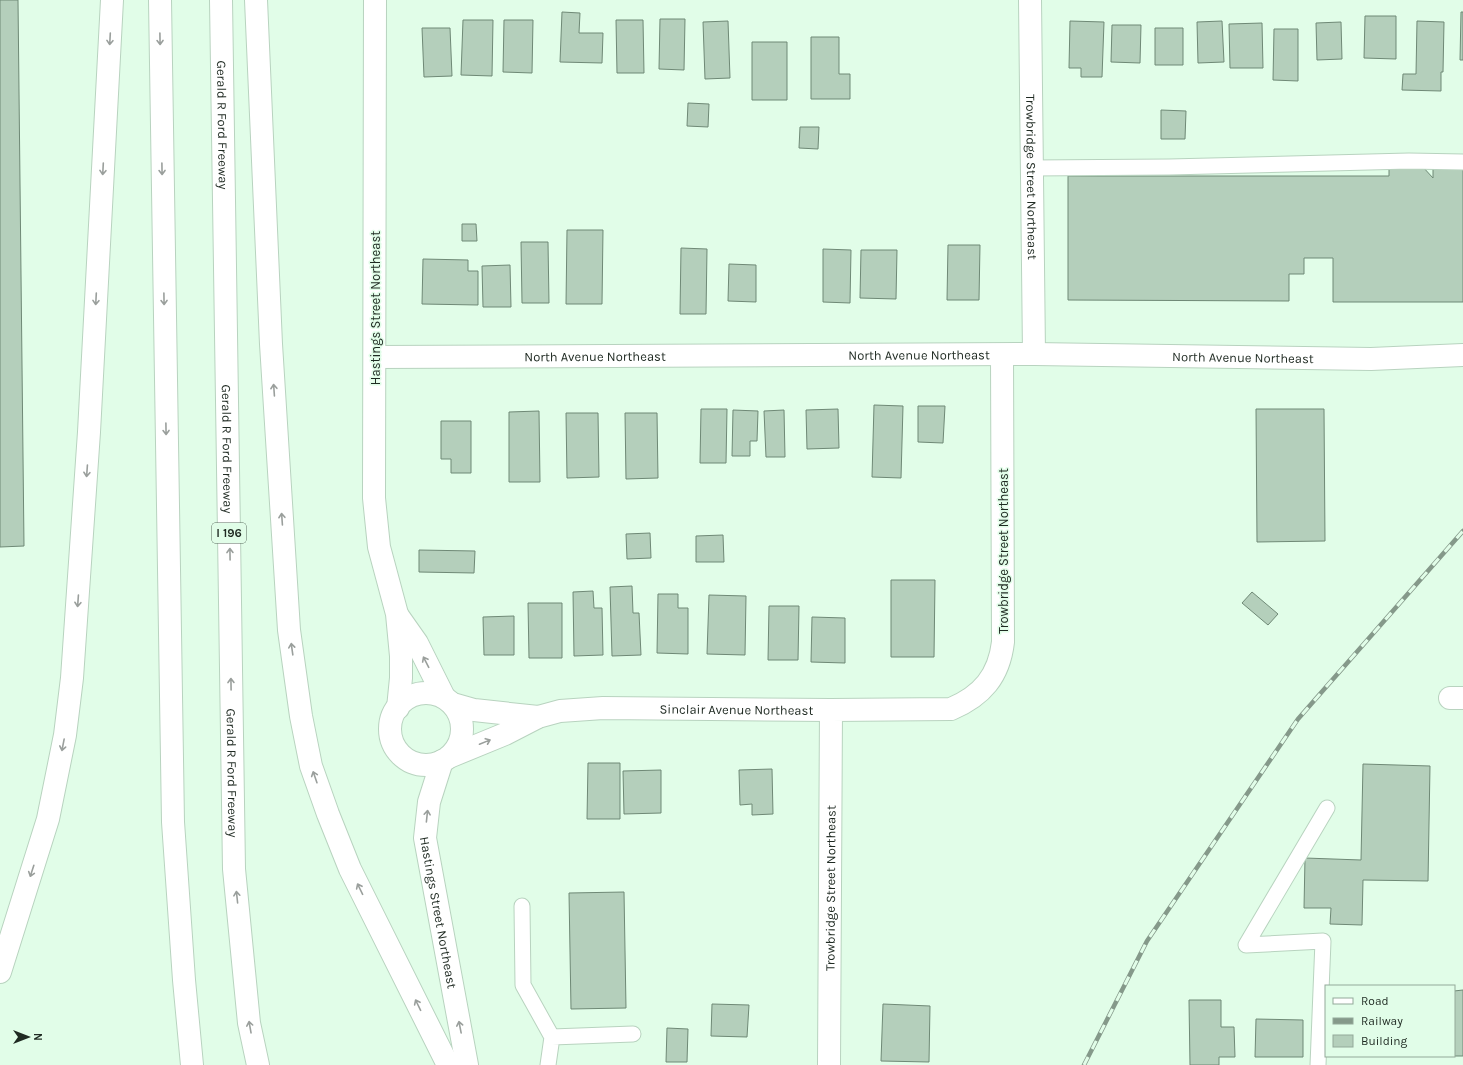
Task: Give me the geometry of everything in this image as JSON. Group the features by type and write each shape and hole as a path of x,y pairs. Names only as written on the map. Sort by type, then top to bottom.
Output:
{"main road":[{"path":"0,972 48,819 65,735 71,685 77,625 89,432 112,0"},
{"path":"160,0 173,822 184,980 192,1065"},
{"name":"Gerald R Ford Freeway","path":"221,0 234,869 249,1023 258,1065"},
{"path":"256,0 273,368 290,630 301,716 311,766 328,814 350,868 448,1065"},
{"name":"Hastings Street Northeast","path":"375,0 374,498 379,547 397,614 400,656 398,708"},
{"name":"Trowbridge Street Northeast","path":"1030,0 1034,354"},
{"name":"North Avenue Northeast","path":"375,357 1034,354 1370,359 1463,355"},
{"name":"Trowbridge Street Northeast","path":"936,710 951,709 966,703 990,681 1001,656 1003,642 1002,355"},
{"name":"Hastings Street Northeast","path":"397,614 416,644 448,701"},
{"path":"421,693 433,693 448,701 459,714 461,720 461,737 457,748 445,759 427,765 415,763 404,757 396,748 390,725 400,704 410,696 421,693"},
{"name":"Sinclair Avenue Northeast","path":"448,701 474,710 538,717"},
{"name":"Sinclair Avenue Northeast","path":"445,759 505,734 538,717 560,711 603,708 936,710"},
{"name":"Trowbridge Street Northeast","path":"829,1065 832,710"},
{"name":"Hastings Street Northeast","path":"445,759 429,802 425,838 467,1065"}],"lane":[{"path":"1032,168 1463,162"},
{"path":"1318,1065 1323,941 1246,945 1327,808"},
{"path":"522,906 523,985 552,1037 548,1065"},
{"path":"552,1037 633,1034"}],"building":[{"path":"0,0 18,0 24,546 0,547"},
{"path":"562,12 580,13 579,33 603,33 602,63 560,62"},
{"path":"1461,12 1463,12 1463,60 1460,60"},
{"path":"1365,16 1396,16 1396,59 1364,58"},
{"path":"660,19 685,19 684,70 659,69"},
{"path":"463,20 493,20 492,76 461,75"},
{"path":"504,20 533,20 532,73 503,72"},
{"path":"616,20 643,20 644,73 617,73"},
{"path":"728,21 730,78 705,79 703,22"},
{"path":"1070,21 1104,22 1102,77 1081,77 1081,68 1069,68"},
{"path":"1222,21 1224,62 1198,63 1197,22"},
{"path":"1417,21 1444,22 1441,91 1402,90 1403,74 1416,74"},
{"path":"1341,22 1342,59 1317,60 1316,23"},
{"path":"1262,23 1263,68 1230,68 1229,24"},
{"path":"1112,25 1141,25 1140,63 1111,62"},
{"path":"422,28 450,28 452,76 424,77"},
{"path":"1155,28 1183,28 1183,65 1155,65"},
{"path":"1274,29 1298,29 1298,81 1273,80"},
{"path":"811,37 839,37 839,74 850,74 850,99 811,99"},
{"path":"752,42 787,42 787,100 752,100"},
{"path":"688,103 709,104 708,127 687,126"},
{"path":"1161,110 1186,111 1185,139 1161,139"},
{"path":"800,127 819,127 818,149 799,148"},
{"path":"1389,166 1422,166 1433,178 1433,166 1463,166 1463,302 1333,302 1333,258 1304,258 1304,274 1289,274 1289,301 1068,300 1068,176 1389,176"},
{"path":"462,224 476,224 477,241 462,241"},
{"path":"567,230 603,230 602,304 566,304"},
{"path":"521,242 548,242 549,303 522,303"},
{"path":"948,245 980,245 979,300 947,300"},
{"path":"681,248 707,249 706,314 680,314"},
{"path":"823,249 851,250 850,303 823,302"},
{"path":"861,250 897,250 896,299 860,298"},
{"path":"423,259 468,260 468,271 478,271 478,305 422,304"},
{"path":"729,264 756,265 756,302 728,301"},
{"path":"510,265 511,307 483,307 482,266"},
{"path":"874,405 903,406 901,478 872,477"},
{"path":"918,406 945,406 943,443 918,442"},
{"path":"701,409 727,409 726,463 700,463"},
{"path":"838,409 839,448 807,449 806,410"},
{"path":"1256,409 1324,409 1325,541 1257,542"},
{"path":"733,410 758,411 757,441 750,441 750,456 732,456"},
{"path":"784,410 785,457 766,457 764,411"},
{"path":"539,411 540,482 509,482 509,412"},
{"path":"566,413 598,413 599,477 567,478"},
{"path":"625,413 657,413 658,478 626,479"},
{"path":"441,421 471,421 471,473 451,473 451,459 441,459"},
{"path":"650,533 651,558 627,559 626,534"},
{"path":"723,535 724,562 696,562 696,536"},
{"path":"419,550 475,551 474,573 419,572"},
{"path":"891,580 935,580 934,657 891,657"},
{"path":"632,586 633,613 639,613 641,655 612,656 610,587"},
{"path":"593,591 594,608 602,608 603,655 574,656 573,592"},
{"path":"1252,592 1278,614 1268,625 1242,603"},
{"path":"658,594 678,594 678,608 688,608 688,654 657,653"},
{"path":"709,595 746,596 745,655 707,654"},
{"path":"528,603 562,603 562,658 529,658"},
{"path":"769,606 799,606 798,660 768,660"},
{"path":"514,616 514,655 484,655 483,617"},
{"path":"812,617 845,618 845,663 811,662"},
{"path":"588,763 620,763 620,819 587,819"},
{"path":"1363,764 1430,766 1428,881 1363,880 1362,925 1330,924 1331,908 1304,908 1305,858 1361,860"},
{"path":"772,769 773,814 752,815 752,804 740,805 739,770"},
{"path":"661,770 661,813 624,814 623,771"},
{"path":"624,892 626,1008 571,1009 569,893"},
{"path":"1463,990 1463,1056 1455,1056 1455,991"},
{"path":"1189,1000 1221,1000 1221,1027 1234,1027 1235,1057 1219,1057 1219,1065 1190,1065"},
{"path":"712,1004 749,1005 747,1037 711,1036"},
{"path":"883,1004 930,1006 929,1062 881,1061"},
{"path":"1256,1019 1303,1020 1303,1057 1255,1057"},
{"path":"667,1028 688,1029 687,1062 666,1062"}],"railway":[{"path":"1084,1065 1147,941 1298,719 1463,531"}]}
